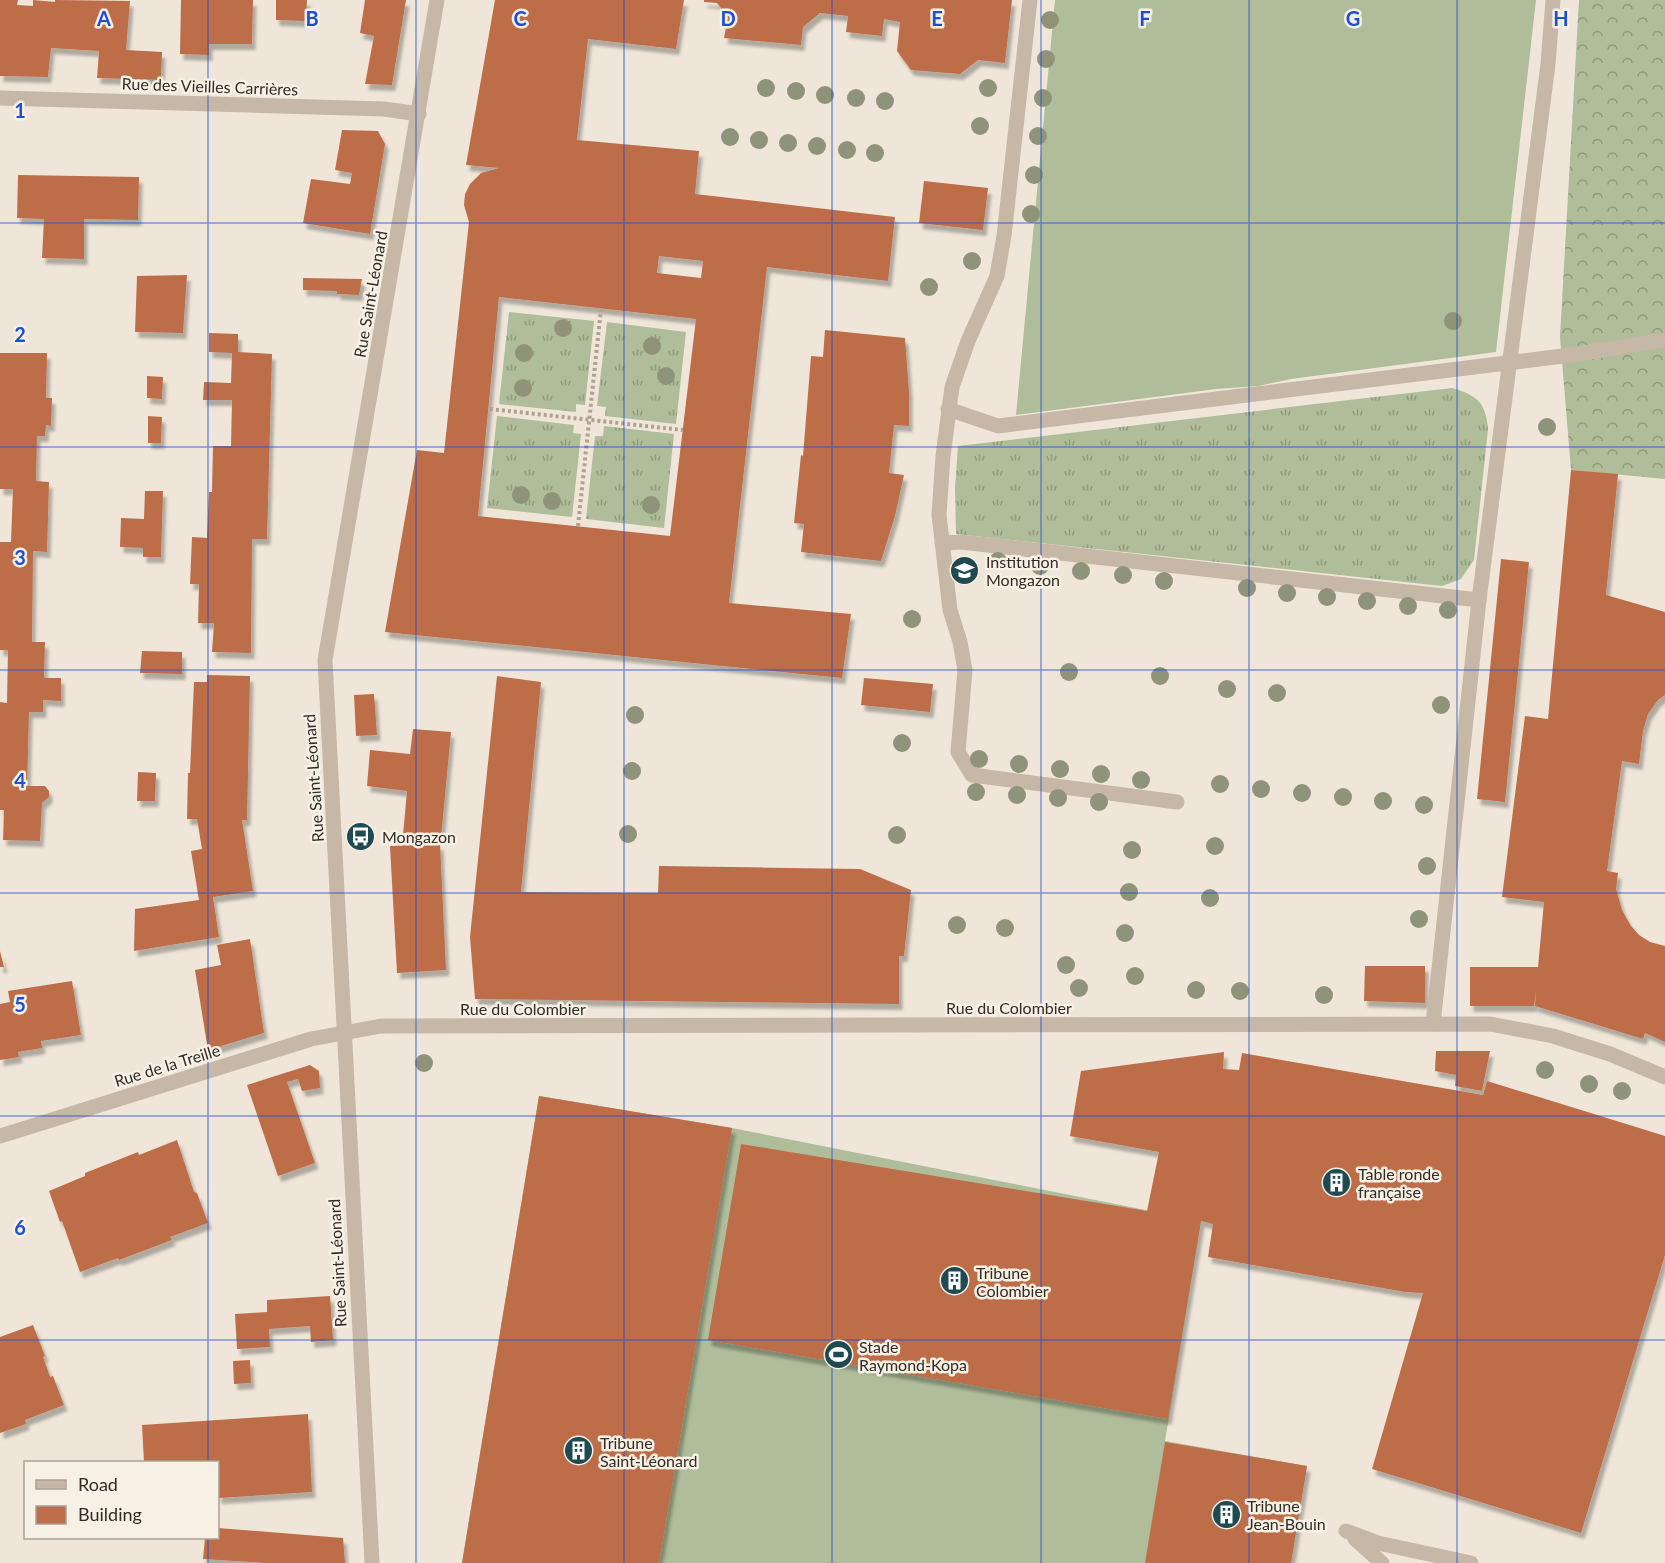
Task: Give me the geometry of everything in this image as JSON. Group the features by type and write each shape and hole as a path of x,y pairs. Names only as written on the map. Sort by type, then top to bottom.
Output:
{"street":[{"name":"Rue Saint-Léonard","path":"372,1563 325,660 437,0"},
{"path":"1030,0 1004,236 997,276 968,341 952,387 948,409 939,515 950,610 960,642 965,670 958,752 972,775 1177,802"},
{"path":"1433,1024 1479,600 1548,64 1553,0"},
{"name":"Rue des Vieilles Carrières","path":"0,98 384,109 418,114"},
{"path":"948,409 998,426 1258,390 1508,363 1665,340"},
{"path":"942,543 961,542 1479,600"},
{"name":"Rue du Colombier","path":"344,1031 381,1026 1490,1024 1553,1036 1610,1054 1665,1077"},
{"name":"Rue de la Treille","path":"0,1136 311,1039 344,1031"},
{"path":"1382,1563 1346,1531 1378,1543 1471,1563"}],"path":[{"path":"578,526 601,309"},
{"path":"490,409 683,430"}],"green space":[{"path":"1055,0 1536,0 1496,352 1291,379 1258,386 1216,389 1016,415"},
{"path":"1579,0 1665,0 1665,479 1571,470 1560,337"},
{"path":"509,312 594,321 585,405 576,404 576,412 499,404"},
{"path":"607,322 686,332 676,424 605,416 606,407 597,406"},
{"path":"1452,388 1478,401 1485,412 1488,429 1474,560 1461,579 1442,586 956,534 955,488 958,446"},
{"path":"497,416 574,425 573,433 581,434 572,517 487,508"},
{"path":"604,426 674,434 664,528 586,519 595,436 603,436"},
{"name":"Stade Raymond-Kopa","path":"539,1096 732,1128 1201,1221 1165,1441 1307,1466 1291,1563 462,1563"}],"building":[{"path":"0,0 18,0 17,5 33,6 33,0 130,1 126,50 162,52 161,80 97,78 99,51 51,48 48,77 0,76"},
{"path":"181,0 253,0 252,44 209,44 209,55 180,54"},
{"path":"276,0 307,0 306,21 276,20"},
{"path":"365,0 406,0 392,85 365,84 374,36 360,33"},
{"path":"495,0 684,0 676,49 588,39 577,140 699,151 695,194 895,217 888,281 767,267 729,603 851,614 842,678 385,632 417,450 444,453 469,222 464,205 465,194 470,184 481,173 499,168 466,165","holes":["659,256 703,261 701,278 657,273","499,297 696,319 670,536 478,516"]},
{"path":"704,0 1012,0 1005,63 978,60 960,74 911,70 897,51 900,22 884,19 882,36 846,32 848,16 820,13 803,27 801,45 724,38 728,17 717,3 704,2"},
{"path":"342,130 378,131 385,144 370,234 303,223 311,179 350,184 352,173 335,170"},
{"path":"18,175 139,177 138,220 84,219 84,259 42,258 44,219 17,218"},
{"path":"924,181 988,188 983,230 919,223"},
{"path":"187,275 183,333 135,332 137,276"},
{"path":"303,278 362,279 359,295 337,294 337,291 303,290"},
{"path":"825,330 905,338 909,426 894,425 889,473 904,475 895,516 881,561 801,552 804,524 794,523 801,455 803,456 811,356 823,357"},
{"path":"209,333 238,334 238,352 272,354 267,539 252,539 251,653 212,652 214,623 198,623 199,584 190,584 192,537 207,538 209,492 212,492 213,446 231,446 232,400 203,400 204,382 231,383 232,353 209,352"},
{"path":"0,353 47,353 46,398 52,398 51,426 46,425 45,436 37,436 36,481 49,482 47,552 33,551 32,642 45,642 44,678 61,678 61,701 43,700 43,712 29,712 27,786 45,786 49,791 49,797 42,803 40,841 3,840 4,810 0,810 0,702 7,703 8,650 0,650 0,542 11,542 13,489 0,489"},
{"path":"147,376 163,377 162,399 147,398"},
{"path":"148,416 162,417 161,443 148,443"},
{"path":"1571,470 1618,474 1606,595 1665,612 1665,695 1658,700 1648,714 1643,731 1639,764 1622,761 1607,871 1618,873 1616,889 1622,910 1631,926 1650,942 1665,946 1665,1042 1645,1033 1643,1039 1535,1006 1536,990 1534,1006 1470,1006 1470,967 1538,967 1544,902 1502,897 1525,716 1548,719"},
{"path":"145,491 163,491 161,557 143,557 143,548 120,547 121,518 144,519"},
{"path":"1501,559 1529,562 1505,802 1477,799"},
{"path":"142,651 182,652 182,674 140,673"},
{"path":"207,675 250,676 247,820 242,820 253,891 213,897 219,937 134,951 135,909 199,900 191,851 202,849 197,819 187,819 188,773 190,773 194,682 207,682"},
{"path":"497,676 541,682 521,892 658,893 659,866 860,869 911,890 904,956 899,956 899,1004 475,999 470,937"},
{"path":"864,678 933,684 930,712 861,705"},
{"path":"374,694 377,735 356,736 354,695"},
{"path":"413,729 451,732 441,838 403,835 407,791 367,786 370,750 410,754"},
{"path":"138,772 156,773 155,801 137,801"},
{"path":"440,844 446,970 397,973 390,846"},
{"path":"250,939 264,1033 208,1050 195,970 221,965 217,945"},
{"path":"0,951 4,967 0,967"},
{"path":"1365,966 1425,966 1425,1003 1364,1001"},
{"path":"72,981 81,1035 41,1041 42,1048 18,1052 19,1057 0,1060 0,1004 10,1002 8,991"},
{"path":"1436,1051 1490,1051 1482,1091 1455,1086 1456,1075 1435,1071"},
{"path":"1224,1052 1223,1069 1239,1070 1242,1053 1483,1095 1487,1081 1665,1136 1665,1255 1581,1533 1372,1469 1423,1293 1405,1292 1208,1257 1213,1224 1201,1221 1168,1419 708,1340 741,1144 1147,1211 1159,1152 1070,1136 1081,1071"},
{"path":"310,1065 319,1071 320,1088 302,1091 298,1079 287,1082 315,1163 278,1176 247,1085"},
{"path":"539,1096 732,1128 659,1563 462,1563"},
{"path":"177,1140 194,1192 197,1193 208,1223 170,1237 172,1240 80,1272 49,1191 85,1176 85,1173 138,1152 139,1155"},
{"path":"330,1296 333,1340 311,1342 310,1326 269,1329 270,1347 237,1349 235,1314 267,1312 267,1300"},
{"path":"33,1325 50,1377 53,1376 64,1405 25,1420 26,1424 0,1433 0,1337"},
{"path":"250,1360 251,1383 234,1384 233,1361"},
{"path":"308,1414 312,1492 219,1498 219,1461 144,1461 142,1425"},
{"name":"Tribune Jean-Bouin","path":"1165,1442 1307,1466 1291,1563 1145,1563"},
{"path":"219,1528 343,1538 345,1563 266,1563 203,1559 205,1539 219,1539"}],"place":[{"name":"Institution Mongazon","path":"965,570"},
{"name":"Mongazon","path":"361,836"},
{"name":"Table ronde française","path":"1337,1182"},
{"name":"Tribune Colombier","path":"955,1281"},
{"name":"Stade Raymond-Kopa","path":"838,1355"},
{"name":"Tribune Saint-Léonard","path":"579,1451"},
{"name":"Tribune Jean-Bouin","path":"1226,1514"}]}
